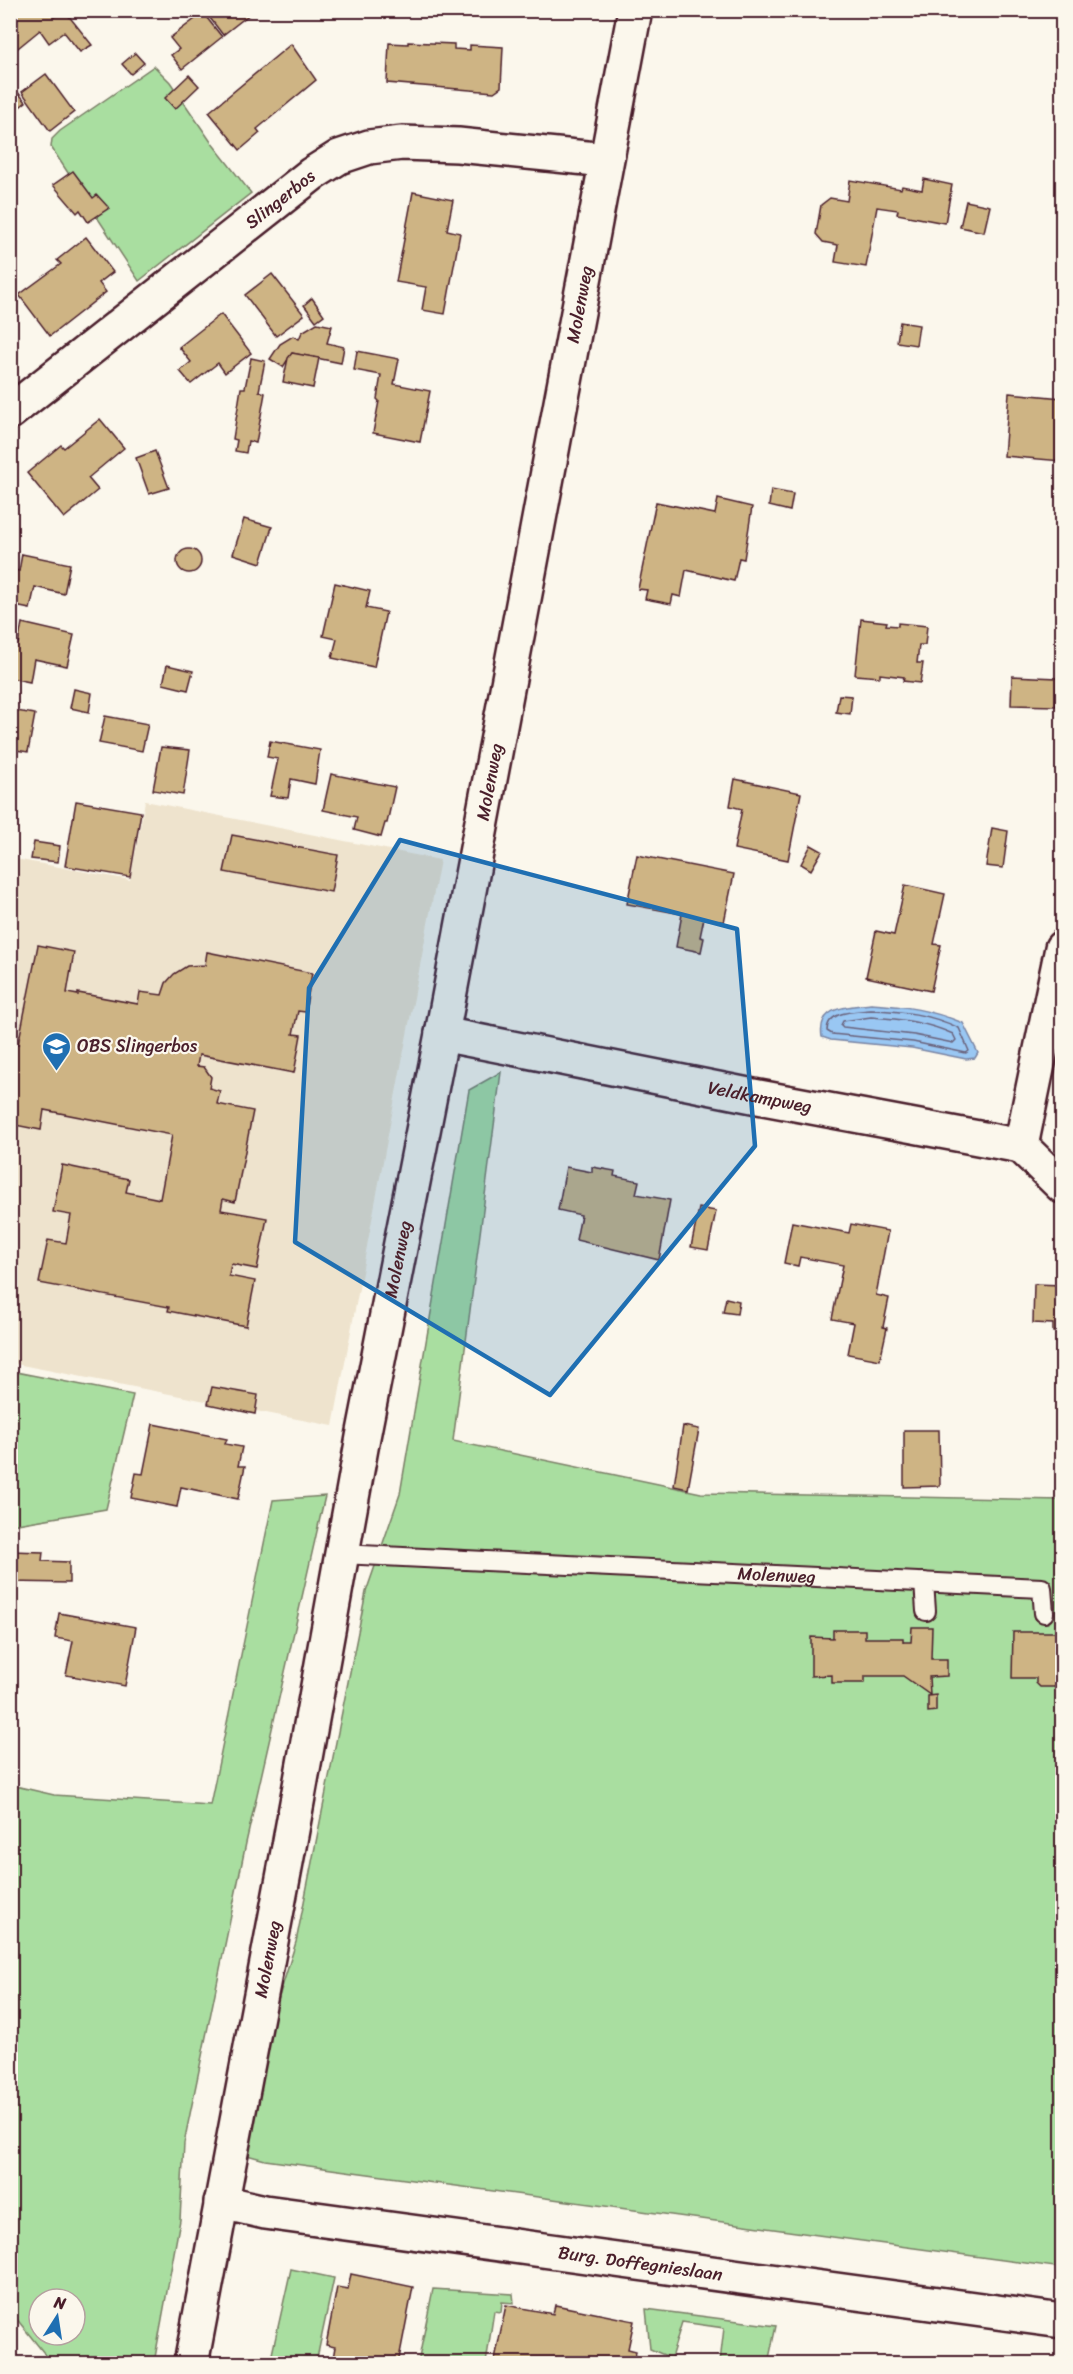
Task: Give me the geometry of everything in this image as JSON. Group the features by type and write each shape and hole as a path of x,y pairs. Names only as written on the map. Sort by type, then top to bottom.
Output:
{"street":[{"name":"Molenweg","path":"191,2364 290,1841 341,1554 442,1034 634,10"},
{"name":"Slingerbos","path":"10,412 312,174 339,157 369,147 402,143 458,145 606,160"},
{"path":"1062,948 1021,1146 1062,1186"},
{"name":"Veldkampweg","path":"442,1034 753,1096 1021,1146"},
{"name":"Burg. Doffegnieslaan","path":"221,2202 265,2211 1062,2321"}],"lane":[{"name":"Molenweg","path":"341,1554 1042,1588 1044,1613"},
{"path":"924,1582 926,1611"}],"highlighted area":[{"path":"400,840 737,929 755,1146 550,1395 295,1242 309,988"}],"shaded area":[{"path":"145,801 440,860 333,1426 11,1363 10,858 130,880"}],"green space":[{"path":"154,66 170,82 211,142 251,193 139,281 51,147 52,139 60,131"},
{"path":"501,1072 453,1441 701,1493 1062,1500 1062,2268 265,2160 247,2155 260,2058 296,1942 366,1592 400,1494 469,1090"},
{"path":"11,1371 133,1395 106,1509 11,1525"},
{"path":"325,1496 246,1843 184,2143 180,2220 154,2363 52,2363 39,2347 87,2347 87,2287 27,2287 27,2332 11,2312 11,1785 54,1795 210,1805 273,1500"},
{"path":"291,2269 334,2278 316,2363 270,2363"},
{"path":"433,2289 513,2294 514,2303 502,2302 501,2312 494,2311 486,2363 418,2363"},
{"path":"646,2309 776,2326 768,2363 720,2362 724,2328 682,2322 671,2358 650,2349"}],"water":[{"path":"871,1004 918,1009 963,1023 978,1053 975,1058 966,1059 912,1048 831,1040 822,1037 824,1019 830,1013 845,1007"}],"building":[{"path":"10,10 49,10 54,17 64,10 92,45 80,52 64,32 49,43 40,30 13,52 10,48"},
{"path":"204,10 249,10 251,13 223,35"},
{"path":"203,13 222,37 182,69 171,55 179,49 170,38"},
{"path":"408,42 454,44 454,49 470,50 470,45 503,47 501,87 494,92 387,83 389,43 408,44"},
{"path":"291,44 316,80 257,129 260,133 240,150 209,112"},
{"path":"135,53 144,63 131,74 122,64"},
{"path":"46,74 74,112 50,131 22,92"},
{"path":"189,75 199,86 175,109 165,98"},
{"path":"10,83 26,102 11,114 10,114"},
{"path":"73,171 93,198 97,195 109,208 88,222 80,210 77,213 53,185"},
{"path":"924,179 952,185 945,223 897,214 898,210 877,207 866,267 835,262 838,245 823,242 816,234 821,205 830,198 847,201 850,180 901,189 902,186 922,190"},
{"path":"413,192 453,200 447,230 460,233 445,314 422,310 426,287 396,282"},
{"path":"966,201 990,206 984,232 960,227"},
{"path":"86,237 113,272 99,283 106,292 50,336 19,295 61,264 57,260"},
{"path":"272,274 304,315 276,336 245,295"},
{"path":"312,298 324,315 316,321 304,305"},
{"path":"221,314 251,353 225,373 218,363 191,384 180,371 191,362 179,347"},
{"path":"900,322 919,325 916,345 897,342"},
{"path":"317,323 332,326 327,343 344,347 341,363 292,353 283,367 270,359 280,344 293,336 299,339 302,332"},
{"path":"357,351 399,359 394,384 430,391 420,442 373,433 381,375 354,370"},
{"path":"292,353 319,358 313,388 283,382 288,358"},
{"path":"251,358 265,361 259,391 265,393 256,443 248,441 246,453 235,451 237,440 233,439 241,388 245,388"},
{"path":"1009,393 1062,398 1062,461 1004,456"},
{"path":"100,419 124,448 88,478 98,490 64,518 27,473 61,445 64,448"},
{"path":"155,451 169,488 149,494 136,458"},
{"path":"771,490 793,494 790,511 769,506"},
{"path":"718,499 752,507 744,559 739,558 734,581 686,570 681,597 673,595 671,604 645,599 647,590 638,589 656,502 715,514"},
{"path":"244,519 272,527 261,563 233,554"},
{"path":"189,549 197,553 201,561 197,569 189,573 181,569 177,561 181,553"},
{"path":"22,554 70,564 64,594 35,587 30,609 10,605 10,569 19,571"},
{"path":"335,583 370,591 366,608 386,612 374,667 332,658 337,639 323,636"},
{"path":"861,619 887,622 886,625 898,626 898,623 927,626 925,645 919,645 917,663 923,663 920,683 903,681 904,677 880,674 880,677 855,675"},
{"path":"22,623 74,635 67,666 34,659 30,682 10,678 10,642 18,644"},
{"path":"167,665 193,671 188,690 163,684"},
{"path":"1012,676 1057,678 1056,706 1011,705"},
{"path":"74,689 92,693 89,712 70,708"},
{"path":"839,695 852,696 850,714 836,712"},
{"path":"10,710 35,714 28,752 10,749"},
{"path":"105,716 148,724 142,751 99,743"},
{"path":"270,741 320,750 315,784 291,779 288,798 270,796 278,759 267,757"},
{"path":"161,747 190,750 183,795 153,790"},
{"path":"331,774 395,787 387,823 385,823 381,837 354,830 357,817 323,810"},
{"path":"735,779 801,793 788,860 734,849 742,809 730,806"},
{"path":"76,801 141,812 130,877 65,866"},
{"path":"992,828 1008,831 1003,868 986,866"},
{"path":"232,835 338,855 331,892 224,872"},
{"path":"34,842 60,846 58,862 31,859"},
{"path":"811,845 822,851 811,870 801,864"},
{"path":"637,855 734,874 724,922 704,918 700,937 704,938 701,952 676,947 682,914 627,904"},
{"path":"905,885 945,894 934,944 941,945 931,991 866,977 876,931 894,935"},
{"path":"38,945 74,952 67,993 138,1004 140,992 162,995 166,983 174,974 187,966 205,965 207,952 312,973 305,1012 298,1011 293,1034 301,1035 294,1073 199,1055 197,1066 204,1067 211,1077 209,1088 220,1091 217,1104 253,1111 235,1202 223,1199 221,1210 267,1218 257,1269 231,1264 229,1276 255,1281 246,1326 168,1311 169,1307 39,1283 48,1240 66,1243 71,1215 53,1212 62,1165 129,1179 126,1192 160,1199 172,1135 44,1110 41,1130 10,1124 10,1043 18,1045"},
{"path":"566,1167 592,1172 592,1167 615,1171 614,1176 639,1181 636,1194 670,1200 659,1260 576,1240 581,1215 558,1210"},
{"path":"699,1208 716,1211 708,1250 691,1247"},
{"path":"792,1222 849,1233 851,1224 888,1231 876,1295 889,1298 883,1327 887,1328 880,1360 848,1354 854,1323 832,1319 843,1265 800,1257 798,1266 784,1263"},
{"path":"1034,1284 1062,1285 1062,1332 1053,1332 1053,1324 1033,1323"},
{"path":"726,1298 739,1301 737,1314 723,1312"},
{"path":"212,1387 258,1395 255,1414 208,1404"},
{"path":"153,1424 227,1439 225,1444 242,1447 238,1466 245,1466 238,1499 181,1487 177,1507 131,1498 136,1473 143,1474"},
{"path":"683,1426 699,1429 688,1489 674,1486"},
{"path":"904,1430 939,1430 940,1486 904,1487"},
{"path":"10,1551 43,1552 42,1561 69,1562 69,1583 10,1582"},
{"path":"59,1613 136,1627 125,1686 66,1675 73,1641 55,1638"},
{"path":"912,1627 932,1627 931,1659 947,1659 947,1676 929,1677 930,1695 903,1676 865,1676 865,1683 832,1683 832,1675 811,1676 811,1637 833,1638 833,1630 865,1630 865,1638 903,1638 903,1642 911,1642"},
{"path":"1013,1632 1062,1632 1062,1678 1059,1678 1059,1683 1055,1687 1040,1687 1036,1683 1036,1678 1012,1678"},
{"path":"936,1695 936,1711 928,1712 928,1696"},
{"path":"351,2274 413,2287 398,2364 332,2364 335,2347 326,2345 337,2287 348,2289"},
{"path":"506,2305 553,2314 555,2305 634,2321 628,2349 636,2351 634,2364 494,2364"}],"place":[{"name":"OBS Slingerbos","path":"56,1072"}]}
